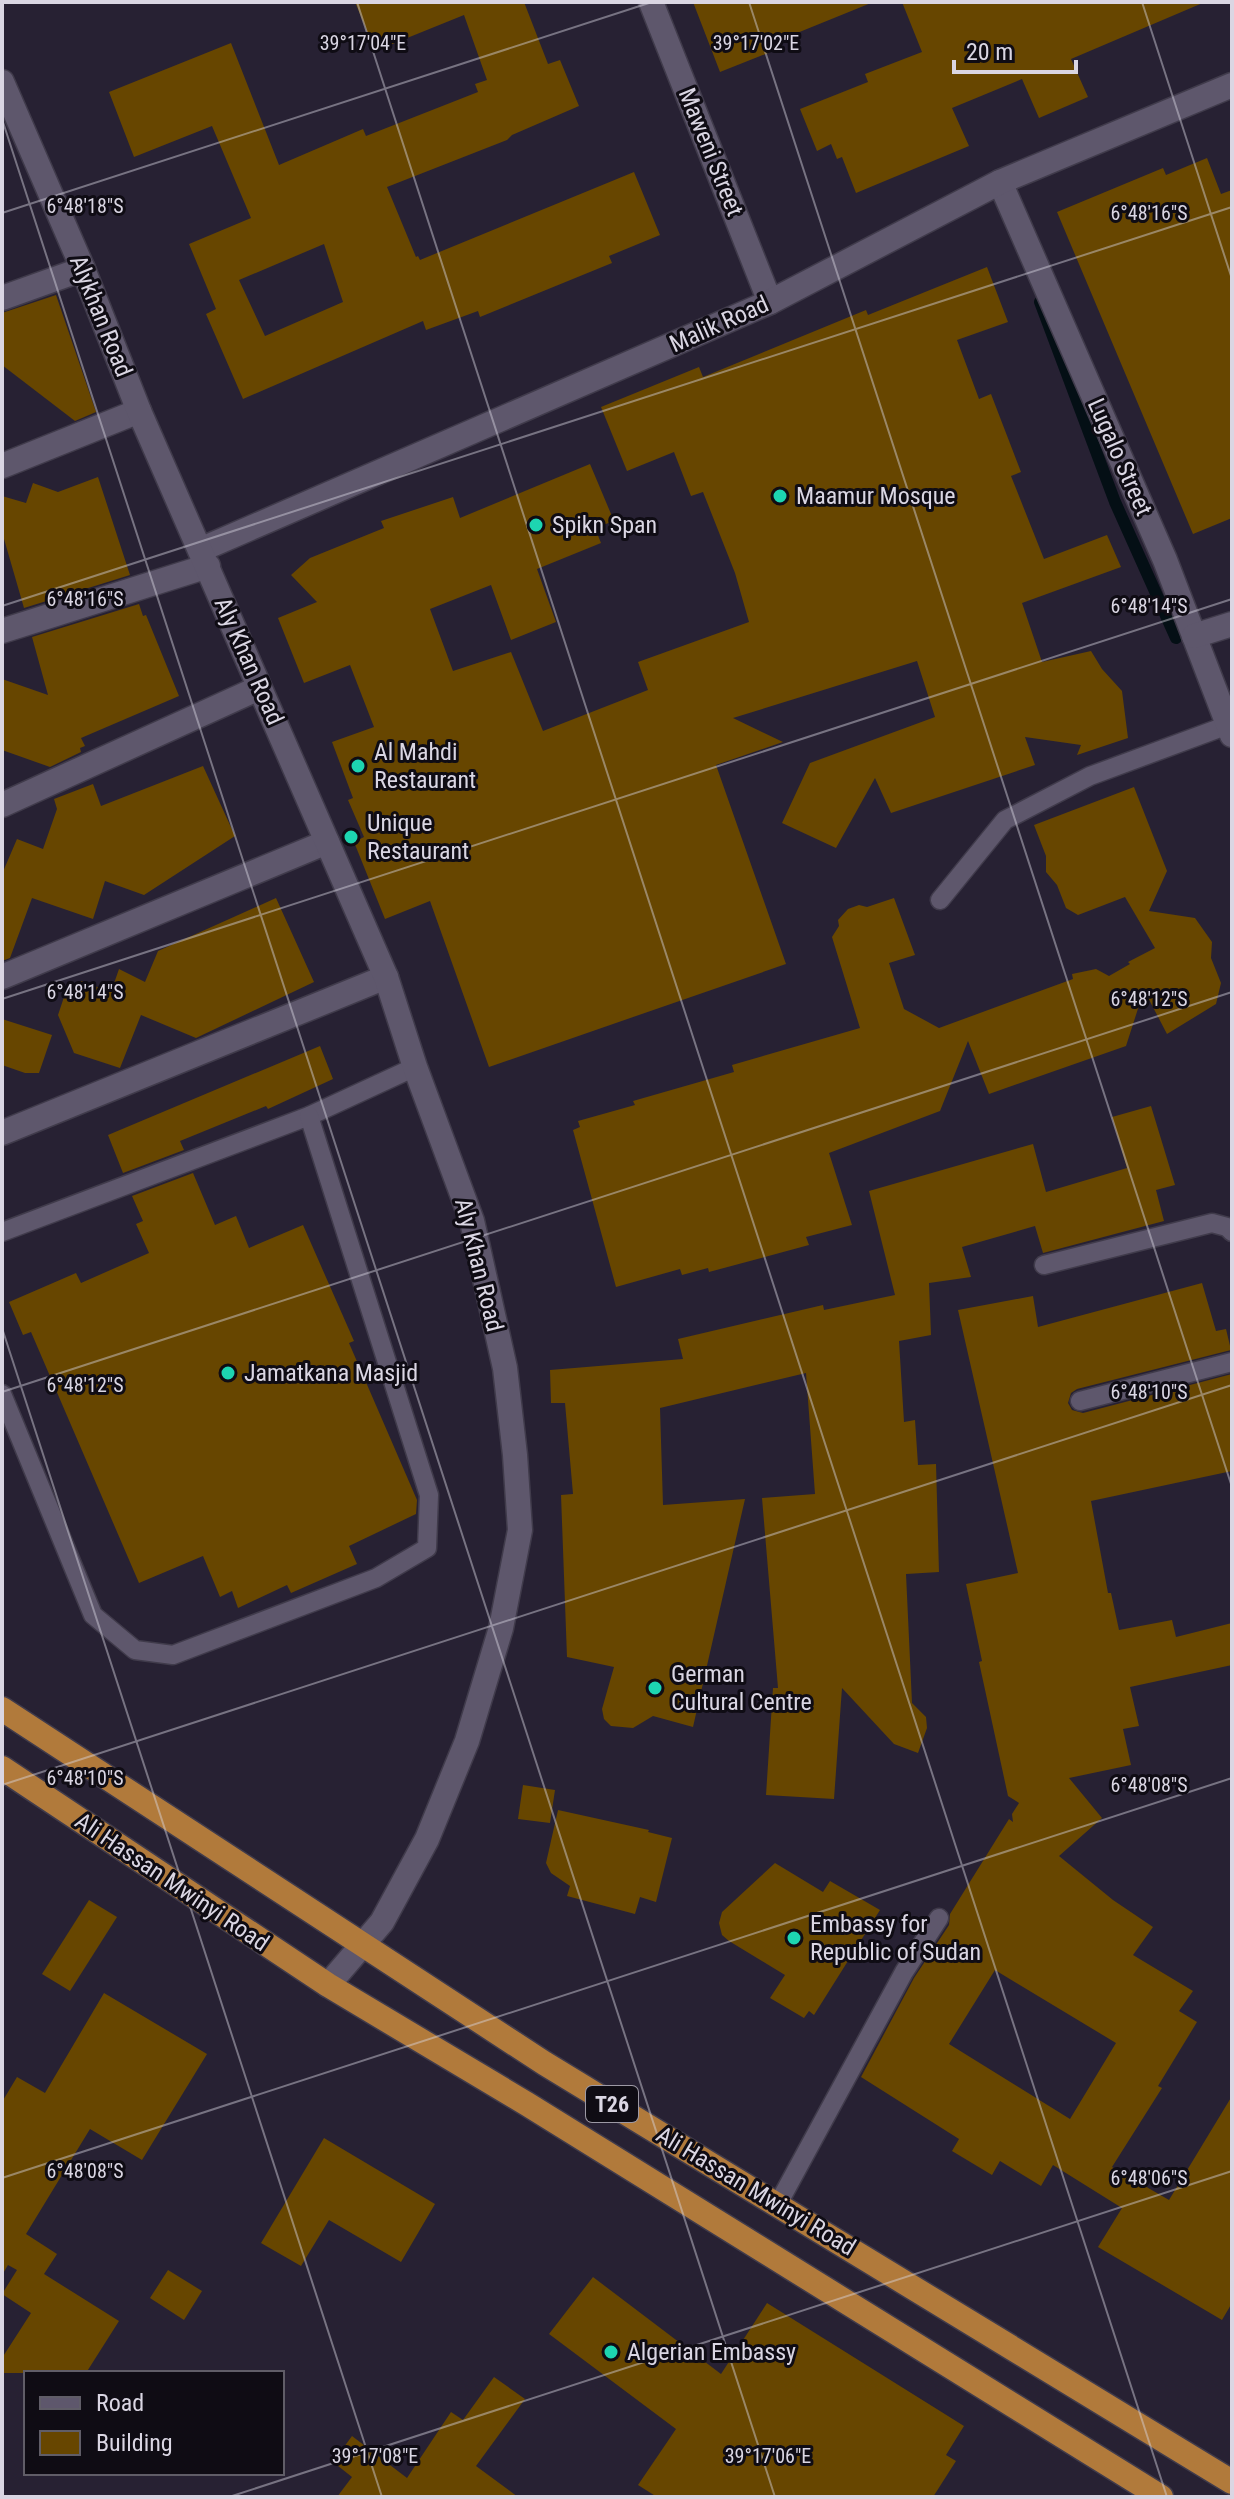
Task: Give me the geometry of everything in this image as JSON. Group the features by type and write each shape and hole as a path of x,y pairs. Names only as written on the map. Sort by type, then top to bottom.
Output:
{"highway":[{"name":"Ali Hassan Mwinyi Road","path":"2,1709 544,2063 1232,2482"},
{"name":"Ali Hassan Mwinyi Road","path":"2,1768 328,1985 527,2104 1161,2497"}],"street":[{"name":"Maweni Street","path":"651,2 770,302"},
{"name":"Alykhan Road","path":"2,82 9,118 83,269 139,411 204,558"},
{"name":"Malik Road","path":"2,631 204,558 770,302 1000,182 1232,85"},
{"name":"Lugalo Street","path":"1000,182 1165,560 1230,730"},
{"path":"2,298 83,269"},
{"path":"2,466 139,411"},
{"name":"Aly Khan Road","path":"204,558 386,977 415,1067 472,1221 505,1368 515,1455 520,1530 501,1628 467,1741 427,1839 382,1922 328,1985"},
{"path":"1194,636 1232,624"},
{"path":"2,805 259,688"},
{"path":"2,977 327,842"},
{"path":"2,1133 386,977"}],"lane":[{"path":"940,900 1005,820 1090,776 1230,730"},
{"path":"2,1232 309,1116 415,1067"},
{"path":"2,1394 93,1615 135,1650 173,1655 376,1578 427,1548 429,1495 309,1116"},
{"path":"1044,1265 1212,1223 1227,1227 1232,1232"},
{"path":"1080,1401 1232,1362"},
{"path":"778,2204 904,1972 939,1918"}],"building":[{"path":"355,2 524,2 548,64 560,60 579,106 507,140 387,187 416,257 420,260 634,172 660,235 609,256 612,263 480,317 478,311 426,330 423,321 243,399 206,314 216,309 189,244 251,218 212,126 134,157 109,92 231,43 279,165 363,129 366,136 478,92 475,84 487,80 464,15 375,51","holes":["324,244 343,302 265,336 239,280"]},
{"path":"693,2 871,3 765,46 768,53 720,72"},
{"path":"902,2 1205,2 1071,59 1088,97 1039,118 1022,79 952,108 969,146 856,193 842,157 837,159 831,144 817,151 800,109 868,82 865,74 922,52"},
{"path":"1207,158 1221,194 1232,190 1232,518 1193,534 1057,212 1163,168 1166,175"},
{"path":"987,267 1008,322 957,340 979,399 991,394 1021,472 1011,476 1044,559 1107,535 1121,567 1022,603 1042,662 1091,651 1122,691 1128,738 1077,755 1081,745 1025,737 1035,765 891,813 875,778 836,848 782,823 810,763 935,717 917,661 733,718 783,742 716,765 786,964 489,1067 430,901 385,919 354,842 364,837 348,800 353,798 332,742 374,727 350,665 304,683 278,618 317,602 291,575 310,558 384,528 381,521 453,497 460,518 590,464 614,521 595,528 601,543 537,569 556,622 511,640 491,585 430,609 453,671 511,652 543,731 648,690 638,662 749,622 735,573 703,492 691,496 674,452 627,471 601,407 699,367 703,377 866,310 868,315"},
{"path":"56,295 96,412 75,421 2,365 2,313"},
{"path":"98,477 130,575 24,608 2,532 2,496 26,503 33,483 58,492"},
{"path":"139,604 179,696 81,738 85,746 80,748 81,752 50,767 2,750 2,679 48,695 32,637"},
{"path":"203,766 235,836 144,895 105,881 93,919 32,898 10,958 2,961 2,874 17,839 43,849 57,809 54,799 93,784 101,806"},
{"path":"1134,787 1167,871 1149,911 1195,918 1212,942 1211,958 1221,983 1216,1004 1167,1034 1144,990 1126,1046 989,1094 968,1041 940,1111 829,1153 852,1225 806,1237 809,1245 709,1272 708,1268 682,1275 680,1269 616,1287 573,1130 580,1127 578,1121 635,1105 633,1101 734,1072 732,1065 860,1028 832,937 839,926 838,920 848,909 859,905 867,907 894,898 915,955 889,963 904,1009 939,1028 1073,979 1072,974 1096,969 1109,976 1130,964 1128,962 1155,948 1125,897 1078,915 1066,908 1057,885 1046,872 1046,856 1034,825"},
{"path":"276,898 314,982 196,1038 141,1015 120,1068 74,1053 58,1015 65,994 78,988 81,981 111,992 119,969 145,982 158,951"},
{"path":"2,1019 52,1035 39,1073 25,1073 2,1065"},
{"path":"320,1046 333,1079 268,1109 266,1106 180,1141 184,1150 123,1173 108,1135"},
{"path":"1151,1106 1175,1185 1156,1190 1164,1221 1043,1253 1035,1226 962,1247 971,1277 929,1283 931,1335 899,1341 904,1422 915,1420 918,1465 936,1464 939,1572 906,1574 912,1703 926,1717 927,1728 918,1753 894,1744 842,1688 834,1799 766,1795 773,1688 778,1688 762,1498 815,1494 806,1373 660,1408 663,1505 745,1499 693,1727 653,1716 633,1728 611,1726 604,1719 602,1709 614,1667 567,1657 561,1495 573,1494 565,1403 551,1403 550,1370 683,1359 678,1339 823,1305 824,1310 895,1295 869,1191 1033,1144 1046,1192 1127,1168 1112,1117"},
{"path":"193,1173 215,1225 236,1216 249,1248 303,1225 354,1341 349,1343 417,1500 416,1514 349,1546 357,1564 291,1593 287,1585 238,1608 232,1591 220,1597 203,1556 139,1583 31,1332 23,1335 9,1302 76,1273 81,1283 149,1253 136,1224 143,1221 132,1196"},
{"path":"1202,1283 1216,1331 1226,1329 1231,1350 1071,1393 1068,1403 1072,1410 1083,1413 1232,1374 1232,1471 1091,1501 1108,1593 1111,1593 1119,1630 1172,1620 1176,1637 1232,1623 1232,1665 1130,1687 1139,1726 1123,1729 1131,1765 1069,1778 1102,1818 1059,1856 1113,1900 1153,1927 1133,1955 1193,1991 1179,2011 1197,2022 1158,2086 1162,2088 1112,2167 1169,2200 1232,2096 1232,2303 1222,2320 1098,2247 1122,2208 1053,2165 1041,2186 1000,2161 992,2175 952,2151 959,2139 861,2077 914,1978 949,1925 950,1914 1009,1819 1013,1822 1012,1814 1019,1803 1008,1796 979,1662 982,1661 966,1584 1018,1573 958,1310 1033,1296 1038,1327","holes":["995,1970 1116,2043 1070,2119 949,2044"]},
{"path":"523,1785 555,1790 550,1823 518,1819"},
{"path":"558,1810 672,1838 656,1902 640,1897 635,1914 567,1896 570,1886 551,1873 546,1863"},
{"name":"Embassy for Republic of Sudan","path":"775,1863 823,1892 830,1881 880,1910 814,2015 809,2011 804,2018 770,1998 785,1975 729,1941 722,1935 719,1923 722,1912"},
{"path":"89,1900 117,1917 70,1991 42,1974"},
{"path":"104,1993 207,2054 142,2160 90,2129 26,2234 57,2254 44,2274 119,2321 87,2371 2,2373 2,2358 31,2313 2,2294 17,2270 8,2265 2,2275 2,2102 17,2077 45,2093"},
{"path":"324,2138 435,2204 401,2262 329,2220 301,2266 261,2243"},
{"path":"168,2270 202,2291 184,2320 150,2298"},
{"path":"593,2277 721,2374 767,2303 964,2426 946,2455 956,2461 933,2497 657,2497 638,2485 676,2429 549,2334"},
{"path":"494,2377 525,2399 476,2466 518,2497 337,2497 352,2477 333,2462 352,2436 407,2478 451,2412 463,2420"}],"waterway":[{"path":"1040,302 1115,502 1176,638"}],"place":[{"name":"Maamur Mosque","path":"780,496"},
{"name":"Spikn Span","path":"536,525"},
{"name":"Al Mahdi Restaurant","path":"358,766"},
{"name":"Unique Restaurant","path":"351,837"},
{"name":"Jamatkana Masjid","path":"228,1373"},
{"name":"German Cultural Centre","path":"655,1688"},
{"name":"Embassy for Republic of Sudan","path":"794,1938"},
{"name":"Algerian Embassy","path":"611,2352"}]}
